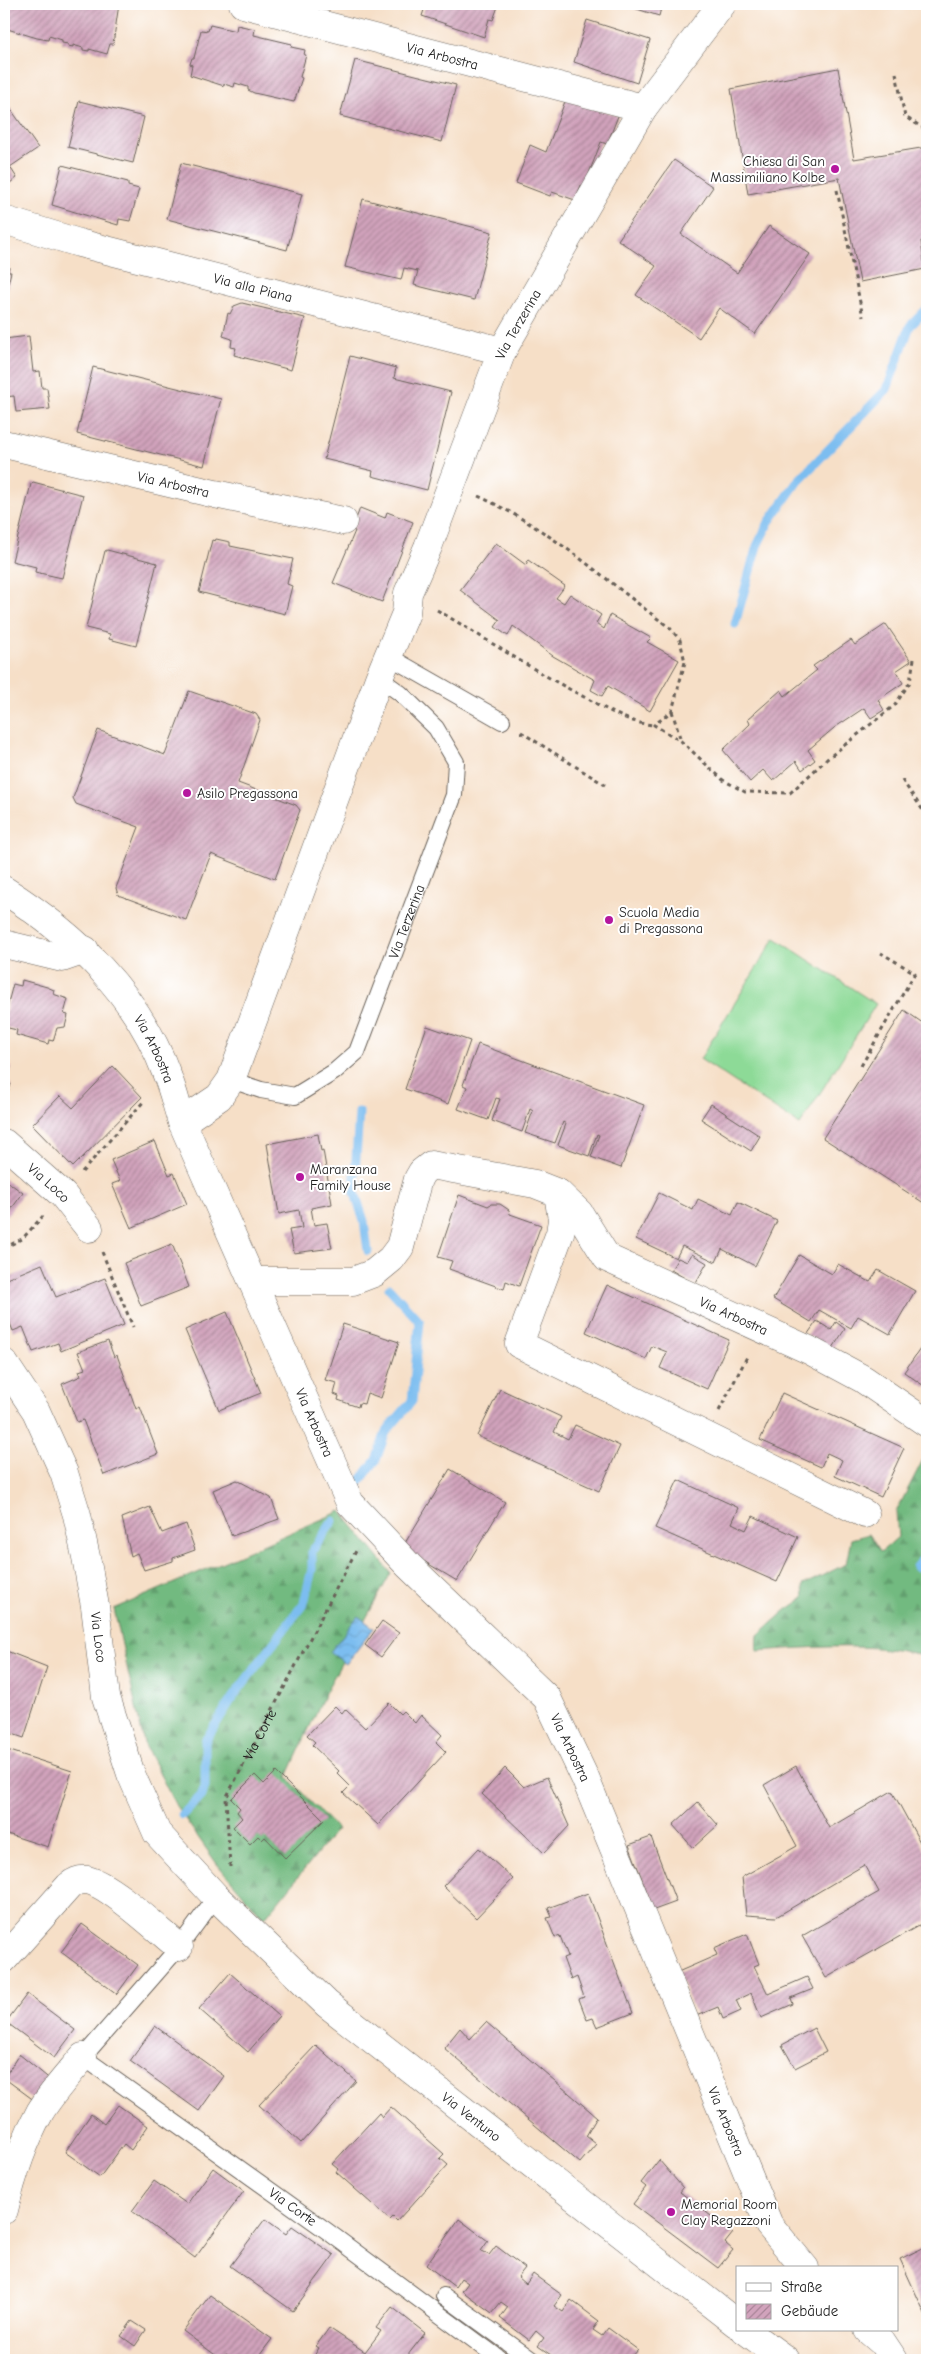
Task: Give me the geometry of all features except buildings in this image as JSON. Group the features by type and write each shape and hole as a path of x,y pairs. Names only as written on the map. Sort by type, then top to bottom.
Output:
{"street":[{"name":"Via Arbostra","path":"242,4 643,108"},
{"name":"Via Terzerina","path":"182,1122 219,1097 231,1080 384,667 406,613 408,593 452,484 502,351 643,108 722,4"},
{"name":"Via alla Piana","path":"4,220 79,243 502,351"},
{"name":"Via Arbostra","path":"4,444 215,494 343,521"},
{"name":"Via Arbostra","path":"4,890 63,930 85,950 117,985 132,1005 167,1074 182,1122 350,1503 409,1566 547,1698 585,1778 769,2225 803,2266"},
{"path":"4,944 62,958 85,950"},
{"name":"Via Loco","path":"4,1143 63,1195 89,1228"},
{"name":"Via Arbostra","path":"253,1281 353,1280 374,1273 391,1260 400,1247 418,1179 422,1172 431,1165 535,1184 558,1193 580,1213 607,1258 762,1327 863,1379 927,1423"},
{"path":"558,1193 562,1220 560,1233 519,1344 865,1514"},
{"name":"Via Loco","path":"4,1363 36,1411 64,1472 77,1515 88,1567 106,1697 138,1792 157,1833 216,1897"},
{"path":"4,1959 69,1886 75,1881 81,1880 88,1880 110,1892 179,1947"},
{"name":"Via Ventuno","path":"216,1897 327,2004 736,2323"},
{"path":"4,2210 11,2182 36,2120 52,2094 83,2057"},
{"path":"748,2332 786,2360"},
{"path":"870,2332 882,2342 894,2360"}],"lane":[{"path":"384,667 502,721"},
{"name":"Via Terzerina","path":"231,1080 261,1090 295,1096 334,1072 357,1052 454,795 456,762 436,728 400,693 384,667"},
{"path":"83,2057 179,1947 216,1897"},
{"name":"Via Corte","path":"83,2057 327,2231 501,2360"},
{"path":"444,2296 532,2360"}],"path":[{"path":"896,73 905,116 927,130"},
{"path":"837,190 862,317"},
{"path":"452,484 518,515 577,556 670,628 680,640 685,662 672,711 681,742"},
{"path":"408,593 569,690 610,711 645,725 654,725 681,742 723,780 745,792 790,793 827,759 895,705 910,682 914,659"},
{"path":"654,725 672,711"},
{"path":"502,721 605,784"},
{"path":"902,780 927,816"},
{"path":"861,1066 915,973 881,953"},
{"path":"4,1248 22,1239 63,1195 167,1074"},
{"path":"89,1228 97,1240 133,1327"},
{"path":"707,1436 762,1327"},
{"name":"Via Corte","path":"216,1897 230,1870 226,1798 370,1524"}],"green space":[{"path":"775,938 876,1004 800,1125 700,1059"},
{"path":"927,1452 927,1656 864,1647 821,1647 757,1651 758,1635 786,1610 804,1598 803,1585 846,1564 851,1539 869,1534 881,1552 898,1537 896,1512"},
{"path":"341,1511 391,1573 326,1691 287,1777 337,1829 264,1919 217,1864 176,1806 144,1743 114,1609"}],"water":[{"path":"358,1616 374,1628 346,1664 330,1652"}],"waterway":[{"path":"735,624 757,546 769,522 798,481 887,389 910,326 927,309"},
{"path":"359,1112 354,1190 364,1221 368,1251"},
{"path":"351,1493 376,1460 386,1432 412,1401 420,1322 389,1288"},
{"path":"182,1815 201,1796 205,1787 205,1741 233,1697 304,1603 312,1569 312,1551 333,1521"},
{"path":"916,1567 927,1554"}],"place":[{"name":"Chiesa di San Massimiliano Kolbe","path":"835,169"},
{"name":"Asilo Pregassona","path":"187,793"},
{"name":"Scuola Media di Pregassona","path":"609,920"},
{"name":"Maranzana Family House","path":"300,1177"},
{"name":"Memorial Room Clay Regazzoni","path":"671,2212"}]}
